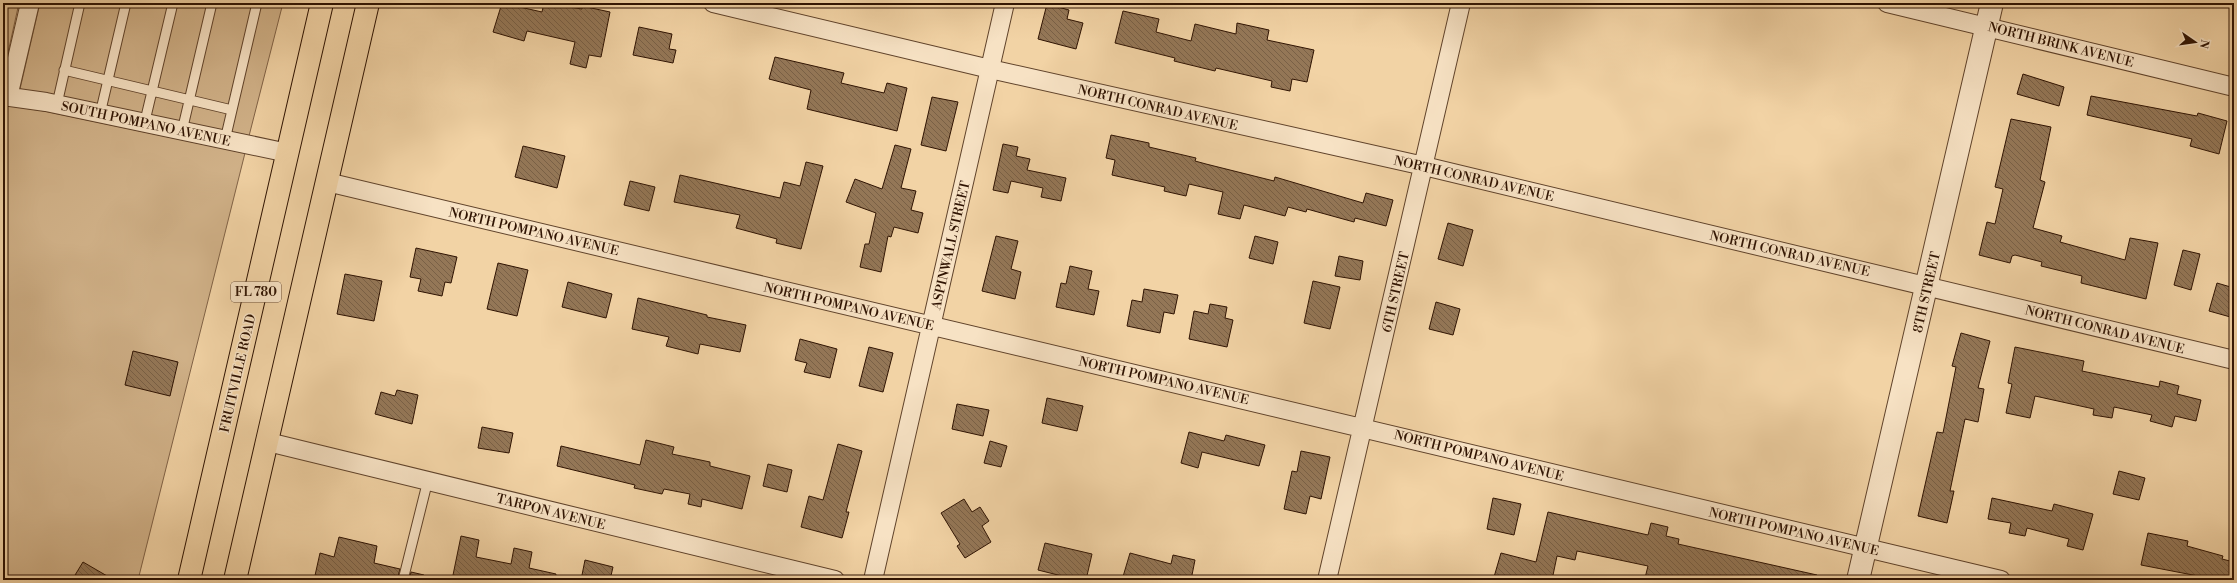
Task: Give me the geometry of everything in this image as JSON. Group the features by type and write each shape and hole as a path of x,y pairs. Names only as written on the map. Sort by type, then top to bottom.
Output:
{"main road":[{"name":"FRUITVILLE ROAD","path":"189,580 322,3"},
{"name":"FL 780","path":"235,580 368,3"}],"street":[{"path":"6,96 30,3"},
{"name":"NORTH CONRAD AVENUE","path":"713,3 990,69 1424,166 2234,360"},
{"name":"ASPINWALL STREET","path":"873,580 1005,3"},
{"name":"6TH STREET","path":"1328,580 1461,3"},
{"name":"NORTH BRINK AVENUE","path":"1887,3 2234,86"},
{"name":"8TH STREET","path":"1858,580 1992,3"},
{"name":"SOUTH POMPANO AVENUE","path":"6,96 57,104 144,124 288,153"},
{"name":"NORTH POMPANO AVENUE","path":"327,182 1364,427 2001,580"},
{"name":"TARPON AVENUE","path":"268,442 835,580"}],"lane":[{"path":"57,104 80,3"},
{"path":"100,114 126,3"},
{"path":"144,124 173,3"},
{"path":"182,131 212,3"},
{"path":"225,140 257,3"},
{"path":"64,70 232,110"},
{"path":"403,580 428,480"}],"shaded area":[{"path":"3,3 19,3 3,75"},
{"path":"40,3 283,3 249,136 20,89"},
{"path":"3,105 44,111 245,153 138,580 3,580"}],"building":[{"path":"502,3 542,12 544,3 582,9 582,6 610,12 601,57 589,55 586,68 570,64 575,42 527,31 524,41 493,32"},
{"path":"1047,4 1069,10 1067,19 1083,23 1076,49 1038,39"},
{"path":"1123,11 1159,19 1156,32 1191,41 1195,24 1236,34 1237,23 1269,30 1267,40 1314,50 1307,82 1292,79 1290,91 1271,87 1272,81 1216,68 1215,71 1174,61 1175,58 1115,43"},
{"path":"639,27 672,34 669,49 676,50 673,63 633,55"},
{"path":"775,57 844,73 841,83 884,93 887,83 907,88 897,131 807,109 811,90 769,79"},
{"path":"2023,74 2064,87 2059,106 2017,94"},
{"path":"2091,96 2197,116 2198,113 2227,121 2219,154 2190,146 2192,139 2087,115"},
{"path":"932,97 958,102 946,151 921,145"},
{"path":"2011,119 2051,127 2040,180 2045,182 2033,228 2062,236 2060,242 2125,260 2130,238 2158,243 2146,299 2081,283 2082,276 2041,266 2042,262 2015,255 2012,256 2010,263 1979,255 1987,222 1995,224 2003,189 1995,187"},
{"path":"1111,135 1149,143 1149,147 1196,158 1195,161 1206,164 1274,181 1275,177 1363,203 1366,193 1393,200 1386,226 1355,218 1354,222 1307,209 1306,212 1288,207 1285,216 1244,205 1240,219 1218,214 1223,192 1189,184 1186,196 1164,191 1165,187 1112,175 1115,160 1106,158"},
{"path":"1003,144 1018,147 1016,156 1030,159 1027,170 1066,178 1061,201 1041,197 1043,188 1011,181 1008,193 993,190"},
{"path":"895,145 911,149 901,188 916,191 911,210 923,213 918,233 894,227 891,237 888,236 881,272 860,267 865,244 869,244 876,213 846,202 855,179 882,189"},
{"path":"523,146 565,156 557,188 515,177"},
{"path":"806,162 823,166 801,249 776,243 777,239 736,228 740,215 674,202 680,175 780,198 784,182 800,186"},
{"path":"630,181 655,187 649,211 624,205"},
{"path":"1448,223 1473,230 1463,266 1438,259"},
{"path":"996,236 1018,241 1011,269 1021,272 1015,299 982,291"},
{"path":"1255,236 1278,242 1273,264 1249,258"},
{"path":"416,248 457,257 451,283 445,282 442,296 418,291 421,279 410,277"},
{"path":"2183,250 2200,254 2191,290 2174,285"},
{"path":"1339,256 1363,261 1360,280 1335,276"},
{"path":"498,263 528,270 517,316 487,309"},
{"path":"1070,266 1092,271 1088,289 1099,291 1094,315 1056,307 1061,283 1066,284"},
{"path":"345,274 382,281 374,321 337,314"},
{"path":"1313,281 1340,287 1330,329 1304,323"},
{"path":"568,282 612,294 606,318 562,307"},
{"path":"2217,283 2234,288 2234,318 2209,311"},
{"path":"1144,289 1178,295 1174,314 1164,312 1160,333 1127,326 1132,300 1142,302"},
{"path":"638,298 707,315 707,317 746,325 740,352 700,344 698,354 666,346 669,337 632,329"},
{"path":"1436,302 1460,309 1453,335 1429,329"},
{"path":"1210,304 1227,307 1225,318 1233,320 1227,347 1189,339 1194,311 1208,314"},
{"path":"1961,333 1990,341 1978,388 1984,389 1978,422 1965,419 1950,491 1954,491 1947,523 1918,516 1937,432 1943,433 1956,367 1952,366"},
{"path":"800,339 837,349 830,378 804,372 807,363 795,360"},
{"path":"869,347 893,353 883,392 859,386"},
{"path":"2015,347 2084,361 2082,371 2159,387 2160,381 2179,386 2177,394 2201,400 2196,421 2175,416 2172,427 2150,421 2152,415 2114,407 2112,418 2093,415 2094,409 2035,396 2030,418 2006,413 2012,384 2008,383"},
{"path":"133,351 178,362 170,396 125,385"},
{"path":"397,390 418,395 412,424 375,414 381,392 395,396"},
{"path":"1047,398 1083,406 1077,431 1042,423"},
{"path":"957,404 989,410 983,436 952,429"},
{"path":"482,427 513,433 509,453 478,448"},
{"path":"1189,432 1224,441 1226,435 1265,445 1259,466 1202,452 1198,468 1181,463"},
{"path":"646,440 674,447 672,454 710,462 710,466 750,476 742,509 702,499 701,507 688,504 690,494 664,489 662,494 634,488 635,485 557,466 561,446 640,465"},
{"path":"990,441 1007,446 1001,467 984,463"},
{"path":"838,444 862,451 846,512 849,512 842,538 801,527 809,496 823,500"},
{"path":"1301,451 1330,457 1321,499 1310,496 1306,514 1284,509 1292,471 1297,472"},
{"path":"768,464 792,470 787,492 763,486"},
{"path":"2119,471 2145,478 2139,500 2113,494"},
{"path":"1493,498 1521,504 1514,535 1487,529"},
{"path":"1992,498 2052,511 2054,504 2093,514 2083,550 2067,546 2069,539 2027,528 2025,536 2009,533 2011,523 1988,519"},
{"path":"964,499 972,512 980,507 989,521 982,526 991,542 965,558 957,546 960,544 941,513"},
{"path":"1548,512 1648,535 1651,523 1668,527 1666,536 1679,539 1678,544 1817,575 1816,580 1653,580 1645,578 1648,566 1577,551 1575,560 1557,556 1552,580 1505,580 1494,577 1501,553 1536,562"},
{"path":"2148,533 2188,541 2187,546 2223,556 2222,559 2234,562 2234,580 2205,580 2198,578 2198,576 2141,565"},
{"path":"461,536 479,540 476,557 511,564 514,548 532,552 529,568 556,574 555,580 452,580"},
{"path":"339,537 377,546 374,563 400,569 397,580 314,580 320,553 334,557"},
{"path":"1045,543 1092,554 1086,580 1061,580 1062,576 1038,570"},
{"path":"1130,553 1171,564 1173,555 1195,560 1191,580 1122,580"},
{"path":"585,560 613,567 610,580 581,580"},
{"path":"83,562 114,580 72,580"},
{"path":"411,572 424,575 423,580 409,580"}]}
